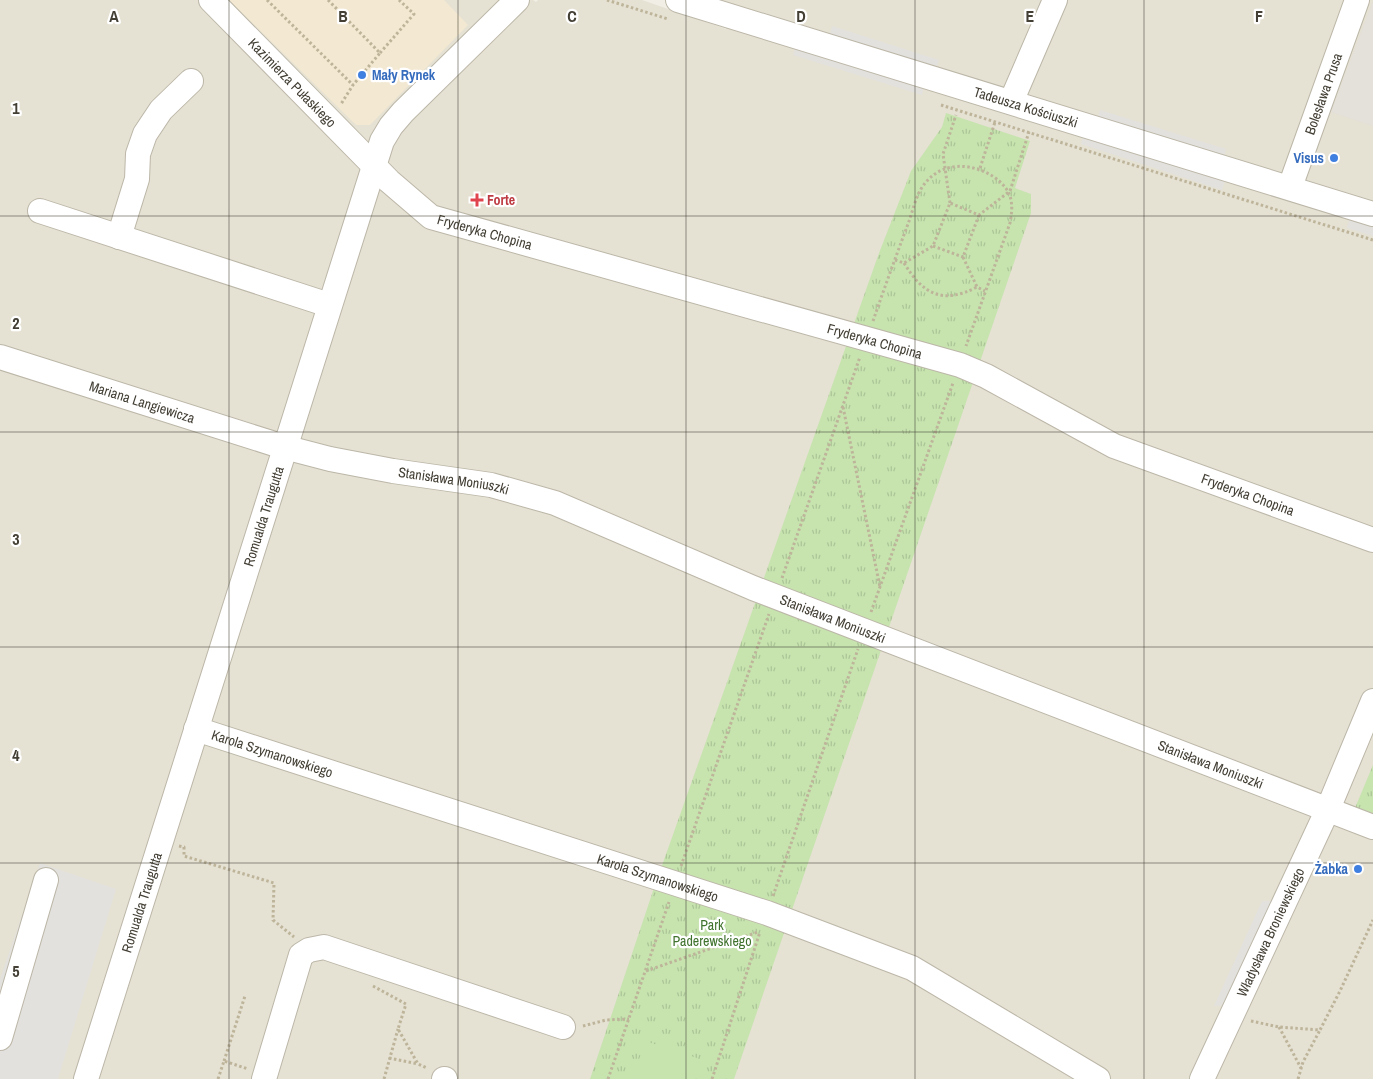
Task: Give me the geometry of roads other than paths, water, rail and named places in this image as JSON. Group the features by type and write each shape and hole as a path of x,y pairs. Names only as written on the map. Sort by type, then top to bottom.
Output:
{"street":[{"name":"Kazimierza Pułaskiego","path":"211,0 374,165"},
{"name":"Romualda Traugutta","path":"86,1079 374,165 391,126 517,0"},
{"path":"1003,108 1055,0"},
{"name":"Bolesława Prusa","path":"1290,187 1356,0"},
{"name":"Tadeusza Kościuszki","path":"677,11 748,9 1003,108 1036,109 1373,214"},
{"path":"119,236 137,179 138,154 145,134 161,110 191,81"},
{"name":"Fryderyka Chopina","path":"374,165 421,210 442,222 960,365 986,376 1114,446 1373,540"},
{"path":"40,211 329,305"},
{"name":"Mariana Langiewicza","path":"0,357 284,447"},
{"name":"Stanisława Moniuszki","path":"284,447 330,459 393,471 491,485 555,503 753,588 1373,827"},
{"name":"Władysława Broniewskiego","path":"1202,1079 1328,809 1373,700"},
{"name":"Karola Szymanowskiego","path":"196,729 767,913 912,968 1098,1079"},
{"path":"0,1038 46,880"},
{"path":"265,1077 301,955 309,950 324,947 563,1028"}],"place":[{"name":"Mały Rynek","path":"362,75"},
{"name":"Visus","path":"1334,158"},
{"name":"Forte","path":"477,200"},
{"name":"Żabka","path":"1358,869"}],"park label":[{"name":"Park Paderewskiego","path":"712,934"}]}
